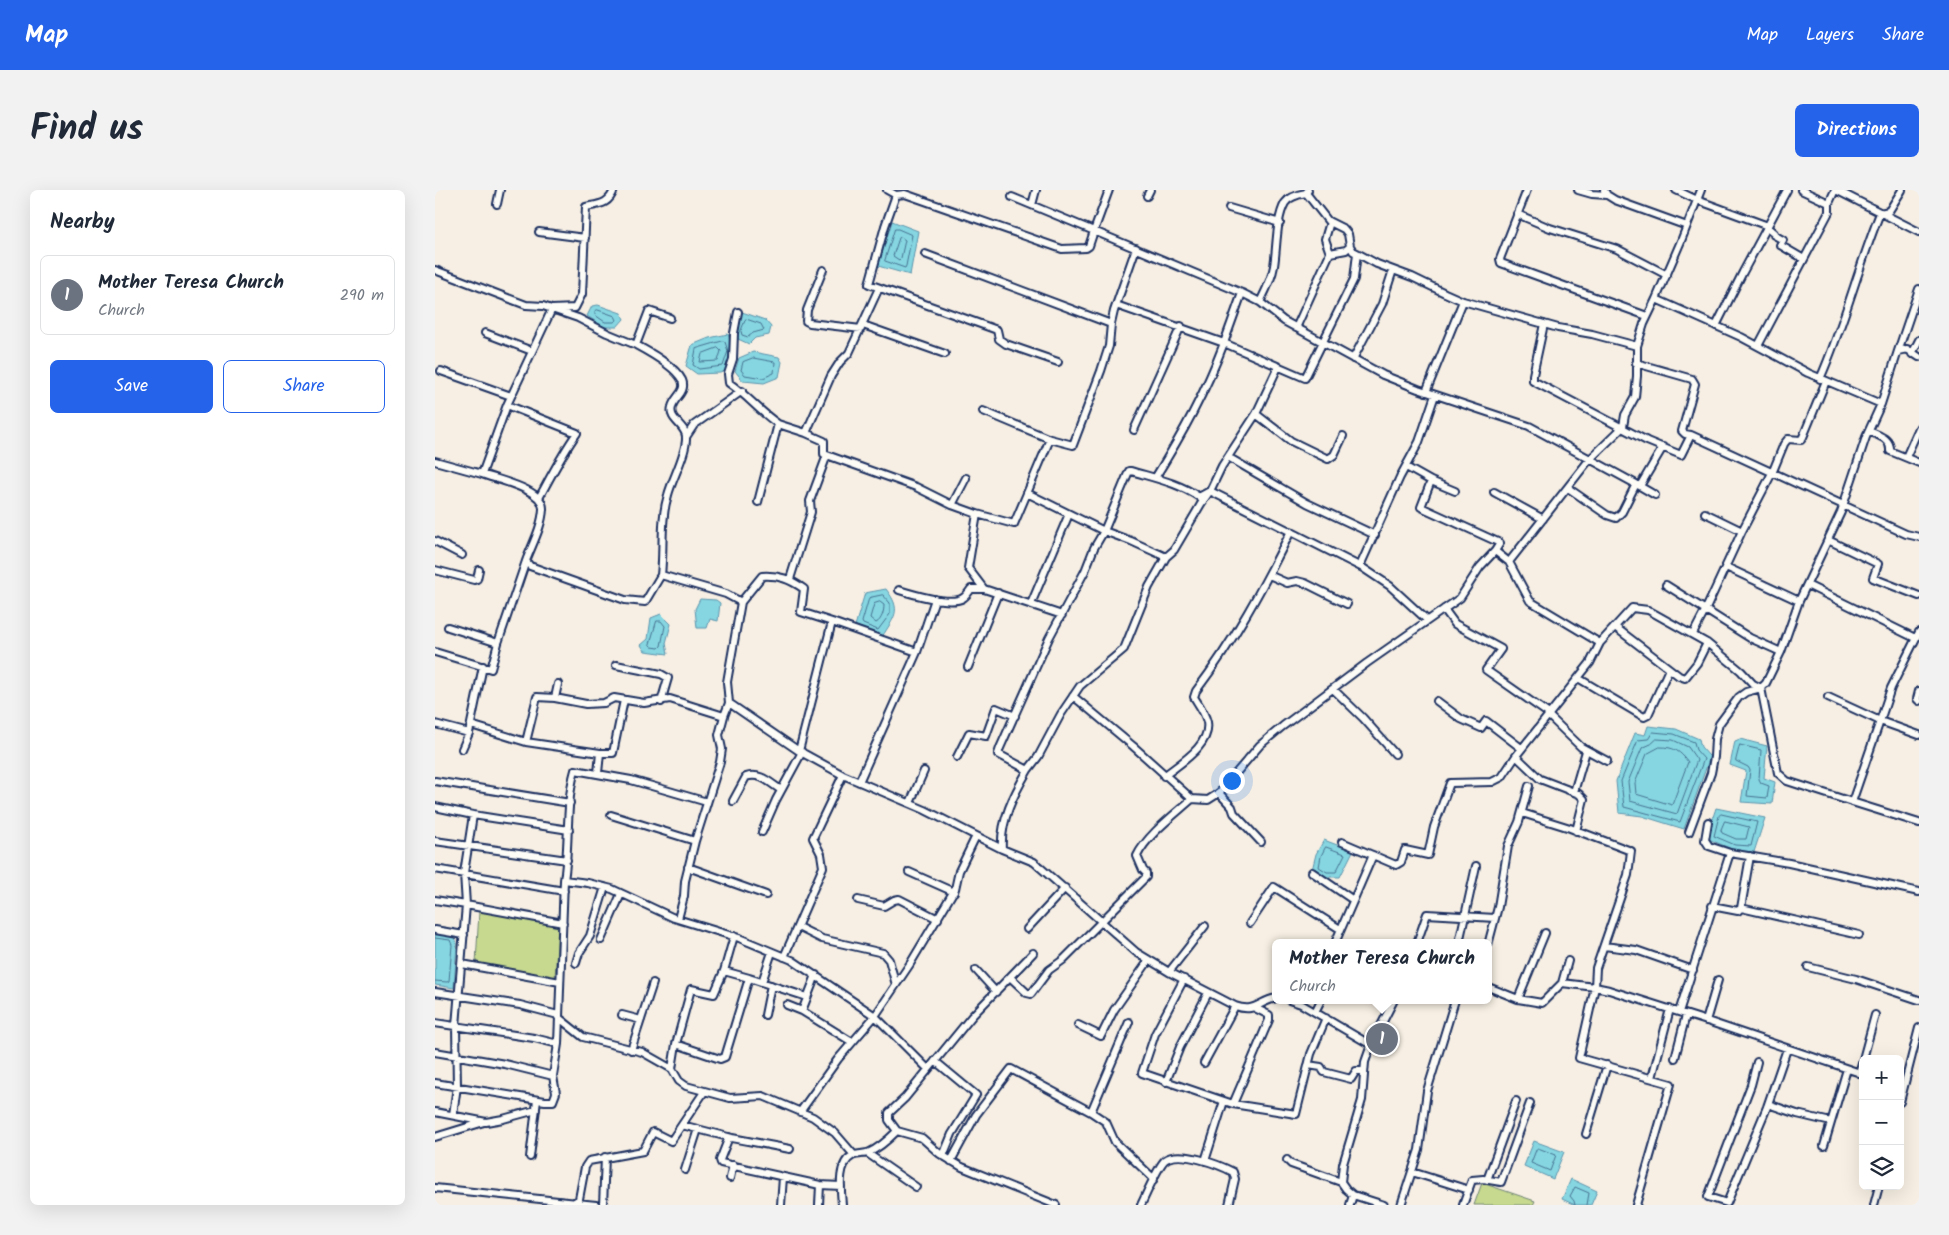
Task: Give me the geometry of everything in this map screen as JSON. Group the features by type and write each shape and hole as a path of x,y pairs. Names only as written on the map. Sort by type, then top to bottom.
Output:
{"street":[{"path":"497,204 500,190"},
{"path":"552,309 575,308 582,294 586,207 601,204 611,198 614,190"},
{"path":"887,190 896,195 905,194 1062,249 1086,248 1089,246 1109,190"},
{"path":"1031,205 1036,190"},
{"path":"1527,190 1500,258 1501,263 1647,316"},
{"path":"1579,190 1592,194 1606,192 1615,200 1687,226"},
{"path":"1676,190 1767,227 1774,235 1783,240 1780,245 1804,259"},
{"path":"1509,562 1589,460 1623,427 1625,415 1635,397 1637,346 1647,316 1667,275 1701,190"},
{"path":"1716,326 1787,190"},
{"path":"1801,190 1829,203"},
{"path":"1758,346 1829,212 1829,203 1835,190 1919,232"},
{"path":"1880,213 1889,211 1902,190"},
{"path":"1260,302 1269,284 1274,267 1280,222 1285,202 1307,192 1329,222 1344,229 1348,234 1350,246 1357,253 1393,270 1463,301 1544,324 1637,346"},
{"path":"896,195 869,282 879,288 997,330 999,339 1006,344 1058,362"},
{"path":"1011,197 1242,293 1260,302 1284,321 1323,344 1383,375 1426,392 1529,426 1655,495"},
{"path":"1229,208 1280,222"},
{"path":"1693,634 1773,471 1783,444 1788,438 1801,440 1803,436 1835,347 1850,294 1880,213"},
{"path":"1517,214 1550,228 1617,249 1667,275"},
{"path":"1296,328 1329,253 1325,239 1329,222"},
{"path":"539,232 585,238"},
{"path":"1329,253 1346,250 1350,246"},
{"path":"983,411 1050,439 1073,446 1109,346 1111,324 1116,305 1136,248"},
{"path":"1116,305 1181,326 1305,378 1354,279 1357,253"},
{"path":"925,254 1111,324"},
{"path":"435,270 526,305 543,306 578,318 636,345 667,365 682,380 682,393 672,407 672,416 683,429 686,437"},
{"path":"823,270 807,310 807,320 810,323 862,327 945,354"},
{"path":"1353,359 1382,304 1393,270"},
{"path":"806,432 831,376 840,362 849,353 879,288"},
{"path":"1689,832 1711,773 1714,744 1719,724 1739,697 1746,692 1761,688 1766,683 1781,652 1799,601 1843,505 1869,431 1881,404 1919,289"},
{"path":"1155,478 1191,419 1210,380 1242,293"},
{"path":"1656,298 1758,346 1823,380 1881,404"},
{"path":"1426,392 1463,301"},
{"path":"482,474 507,405 552,309"},
{"path":"636,345 649,310 670,318"},
{"path":"738,312 729,382 742,391 767,418 778,424 806,432 824,441 823,452 827,455 916,487 952,505 1014,524 1050,439"},
{"path":"1544,324 1533,381 1647,441 1681,455 1691,435"},
{"path":"1134,430 1181,326"},
{"path":"485,333 532,351"},
{"path":"1899,351 1907,349 1916,356 1919,340"},
{"path":"1636,363 1692,379 1695,384 1682,431 1685,434 1773,471 1906,534 1919,537"},
{"path":"1002,850 1002,829 1020,783 1038,757 1073,696 1093,674 1124,649 1149,587 1166,557 1174,550 1210,491 1228,457 1257,414 1278,367"},
{"path":"441,371 511,396"},
{"path":"526,561 530,566 625,600 645,602 661,575 667,496 679,465 686,437 694,425 742,391"},
{"path":"1360,566 1425,427 1435,395"},
{"path":"507,405 577,433 566,448 561,460 555,466 539,498"},
{"path":"1257,414 1291,440 1313,453 1328,459 1334,455 1343,436"},
{"path":"758,502 773,450 778,424"},
{"path":"1906,457 1919,428"},
{"path":"1869,431 1887,440 1891,446 1890,451 1919,463"},
{"path":"1568,488 1607,515 1616,518 1622,512 1663,447"},
{"path":"790,579 811,512 810,501 827,455"},
{"path":"1228,457 1307,503 1375,535"},
{"path":"435,461 482,474 522,488 535,494 543,507 539,526 498,643 491,669 435,652"},
{"path":"1406,467 1431,481 1455,491"},
{"path":"1028,770 998,754 1049,638 1077,588 1094,548 1104,531 1126,474 1131,471 1155,478 1199,497 1210,491"},
{"path":"952,505 966,478"},
{"path":"1073,696 1133,746 1191,799 1208,800 1219,793 1260,745 1333,689 1460,598 1481,567 1495,551 1500,543 1421,508 1431,481"},
{"path":"1210,491 1360,566 1390,586 1427,620"},
{"path":"1494,492 1543,519"},
{"path":"1027,493 1104,531 1166,557"},
{"path":"1705,513 1742,531"},
{"path":"977,514 969,568 984,589"},
{"path":"1031,604 1069,514"},
{"path":"1164,776 1195,752 1206,735 1207,723 1194,697 1196,691 1227,647 1261,593 1291,531"},
{"path":"1827,540 1878,564 1873,578 1919,596"},
{"path":"435,541 462,555"},
{"path":"1495,551 1509,562 1530,601 1600,643"},
{"path":"1726,567 1799,601"},
{"path":"435,570 474,580 477,579 479,570"},
{"path":"661,575 726,594 741,602"},
{"path":"678,919 695,841 720,762 722,749 719,736 729,703 727,682 741,602 762,576 773,575 790,579 804,589 801,612 917,652"},
{"path":"1269,575 1287,583 1297,581 1305,583 1347,604"},
{"path":"1666,585 1750,638 1781,652"},
{"path":"1807,585 1915,638"},
{"path":"899,590 935,599 961,600 971,589 984,589 1062,615"},
{"path":"968,667 998,593"},
{"path":"859,782 917,652 935,599"},
{"path":"1343,842 1396,865 1401,862 1405,850 1428,855 1434,827 1450,784 1492,782 1501,777 1521,748 1578,678 1600,643 1632,608 1648,610 1693,634 1741,671 1753,684 1761,688"},
{"path":"1444,609 1455,624 1501,649 1486,670 1549,715 1587,751 1607,761"},
{"path":"762,832 801,752 832,622"},
{"path":"448,627 498,643"},
{"path":"1615,627 1669,669 1685,678 1697,663 1707,643"},
{"path":"1852,802 1891,688 1919,632"},
{"path":"616,665 661,674 668,678 661,702"},
{"path":"462,749 471,725 483,666"},
{"path":"1578,678 1644,717 1648,715 1669,669"},
{"path":"555,698 559,684"},
{"path":"1761,688 1778,774 1787,781 1919,823"},
{"path":"1333,689 1363,718 1395,754"},
{"path":"1919,691 1917,699 1919,701"},
{"path":"526,742 537,697 555,698 586,704 604,702 614,698 644,704 670,699 724,716"},
{"path":"1828,697 1880,721 1919,735"},
{"path":"471,725 526,742 600,753 613,752 624,700"},
{"path":"1437,701 1470,724 1481,728 1486,721 1521,748"},
{"path":"729,703 801,752 843,775 910,803 1002,850 1034,862 1135,952 1169,972 1235,1006 1247,1009 1255,1008 1272,999"},
{"path":"957,757 969,732 986,736 996,708 1015,716"},
{"path":"435,724 469,732"},
{"path":"1574,792 1587,751"},
{"path":"598,773 600,753"},
{"path":"1516,756 1540,779 1579,794 1584,800 1576,831"},
{"path":"435,1083 553,1101 556,1094 553,1076 558,1044 564,880 570,803 575,770 598,773 707,802"},
{"path":"910,803 924,771"},
{"path":"733,801 746,776 758,775 781,790"},
{"path":"784,957 823,867 821,854 813,838 843,775"},
{"path":"435,781 570,803"},
{"path":"1490,939 1508,846 1522,813 1529,786"},
{"path":"1219,793 1232,807 1234,813 1261,842"},
{"path":"1010,977 1027,993 1031,994 1049,970 1063,960 1146,876 1147,873 1138,862 1137,856 1140,850 1191,799"},
{"path":"435,807 569,830"},
{"path":"1522,813 1631,851 1628,875 1597,968 1595,987 1579,1058 1671,1084 1635,1205"},
{"path":"453,1115 457,1086 455,1026 466,905 464,873 473,815"},
{"path":"611,815 695,841"},
{"path":"1709,822 1705,840 1709,846 1730,853 1824,870 1919,892"},
{"path":"800,1112 875,1016 896,985 953,892 959,872 976,836"},
{"path":"435,841 567,860"},
{"path":"1679,1012 1730,853"},
{"path":"1336,939 1373,855"},
{"path":"1741,908 1750,856"},
{"path":"1460,939 1476,866"},
{"path":"689,867 766,895"},
{"path":"435,869 564,891"},
{"path":"909,872 953,892"},
{"path":"1312,872 1353,900"},
{"path":"564,880 605,887 678,919 734,936 784,957 875,1016 928,1069"},
{"path":"576,963 579,953 589,936 605,887"},
{"path":"1251,923 1274,887 1340,929"},
{"path":"1027,929 1065,888"},
{"path":"601,940 621,894"},
{"path":"858,900 884,906 893,900 899,899 938,919"},
{"path":"435,900 563,923"},
{"path":"1712,906 1734,911 1738,911 1741,908 1859,935"},
{"path":"1418,939 1427,914 1495,918"},
{"path":"1169,972 1205,926"},
{"path":"798,928 822,939 883,953 889,960 896,985"},
{"path":"435,930 464,934"},
{"path":"1518,999 1545,933"},
{"path":"672,1069 676,1044 691,989 714,994 724,971 734,936"},
{"path":"1603,946 1636,950 1693,970"},
{"path":"762,982 772,952"},
{"path":"1033,953 972,1016 905,1098 889,1113 889,1120 897,1131 922,1138 947,1158 962,1167 1056,1205"},
{"path":"1078,1025 1101,1036 1114,1010 1149,960"},
{"path":"1492,989 1518,999 1543,1003 1562,983 1567,961"},
{"path":"462,964 560,982"},
{"path":"1808,967 1856,979 1919,1000"},
{"path":"976,970 996,992"},
{"path":"724,971 807,997"},
{"path":"802,1011 816,976"},
{"path":"676,1044 720,1059 725,1057 749,978"},
{"path":"1184,979 1155,1034 1141,1071 1151,1077 1233,1104 1296,1114 1308,1065 1326,1018"},
{"path":"1706,1021 1718,980"},
{"path":"631,1050 653,983"},
{"path":"1562,983 1595,987 1670,1009 1859,1073"},
{"path":"765,1015 771,985"},
{"path":"435,992 520,1006 558,1016 583,1037 642,1052 672,1069 682,1084 704,1092 730,1098 763,1096 813,1117 835,1133 854,1155"},
{"path":"1167,1082 1180,1047 1208,993"},
{"path":"1301,1004 1371,1045"},
{"path":"1315,1012 1319,1004"},
{"path":"1341,1182 1343,1164 1362,1100 1364,1072 1371,1045 1392,1004"},
{"path":"1401,1205 1419,1150 1427,1091 1433,1078 1443,1036 1454,1004"},
{"path":"787,1005 822,1022 853,1042"},
{"path":"1204,1063 1235,1006"},
{"path":"1233,1104 1269,1020 1269,1015 1255,1008"},
{"path":"1652,1078 1670,1009"},
{"path":"622,1015 641,1020"},
{"path":"1675,1058 1687,1015"},
{"path":"1864,1055 1875,1015"},
{"path":"1091,1112 1129,1022"},
{"path":"435,1023 533,1038 558,1044"},
{"path":"1904,1080 1919,1028"},
{"path":"1726,1204 1768,1104 1787,1049"},
{"path":"435,1052 505,1064 553,1076"},
{"path":"935,1062 976,1095 952,1134 947,1158"},
{"path":"1735,1205 1726,1204 1708,1197 1751,1085 1757,1062"},
{"path":"1308,1065 1321,1067 1324,1072 1351,1079 1356,1071 1364,1072"},
{"path":"1586,1134 1607,1065"},
{"path":"947,1158 976,1115 1011,1069 1106,1122 1115,1142 1154,1180"},
{"path":"1824,1146 1847,1069"},
{"path":"575,1202 579,1199 585,1167 589,1161 643,1151 653,1132 671,1141 704,1092"},
{"path":"530,1157 537,1100"},
{"path":"1205,1161 1224,1101"},
{"path":"1487,1180 1516,1101"},
{"path":"1463,1205 1472,1180 1501,1182 1530,1103"},
{"path":"1768,1104 1797,1114 1831,1122"},
{"path":"435,1137 485,1122 536,1110"},
{"path":"435,1112 485,1122"},
{"path":"682,1125 729,1137 790,1149"},
{"path":"685,1170 699,1129"},
{"path":"842,1205 842,1172 848,1159 854,1155 867,1153 885,1143 897,1131"},
{"path":"729,1137 720,1160 721,1163 820,1185 841,1186"},
{"path":"867,1153 915,1188"},
{"path":"603,1205 605,1157"},
{"path":"1141,1205 1162,1163 1169,1158 1189,1158 1205,1161 1233,1172 1235,1179 1229,1205"},
{"path":"1287,1160 1291,1164 1341,1182 1353,1195 1384,1205"},
{"path":"730,1178 733,1165"},
{"path":"1412,1172 1469,1190"},
{"path":"781,1205 783,1177"},
{"path":"819,1205 820,1185"},
{"path":"435,1188 595,1205"},
{"path":"1874,1205 1878,1190"},
{"path":"1350,1205 1353,1195"}],"green space":[{"path":"479,911 558,925 555,978 476,963"},
{"path":"1482,1183 1535,1201 1533,1205 1474,1205"}],"water":[{"path":"892,221 918,231 910,275 878,266"},
{"path":"598,305 621,313 624,319 617,327 604,327 587,316 592,306"},
{"path":"742,312 765,320 771,327 769,335 755,338 749,344 738,339 735,333"},
{"path":"728,334 733,350 728,370 720,373 697,374 686,366 692,345 709,338"},
{"path":"753,352 779,357 782,362 779,377 764,383 743,381 735,371 739,358"},
{"path":"886,589 894,603 895,614 882,637 855,626 865,593"},
{"path":"700,599 716,600 720,603 718,621 710,619 707,628 697,628 695,609"},
{"path":"661,614 671,624 666,643 668,654 645,651 641,645 648,639 651,618"},
{"path":"1648,726 1676,729 1699,739 1701,747 1710,757 1684,829 1642,816 1619,813 1616,781 1635,733 1645,735"},
{"path":"1740,739 1767,746 1764,778 1775,782 1772,804 1741,802 1746,771 1730,765 1735,741"},
{"path":"1716,808 1765,818 1754,852 1734,850 1706,838"},
{"path":"1324,840 1353,851 1340,877 1326,877 1312,870 1316,854"},
{"path":"435,933 455,936 457,944 454,988 435,985"},
{"path":"1534,1141 1564,1152 1553,1179 1524,1166"},
{"path":"1571,1179 1597,1191 1591,1205 1575,1205 1562,1199"}],"place":[{"name":"Mother Teresa Church","path":"1382,1039"}]}
